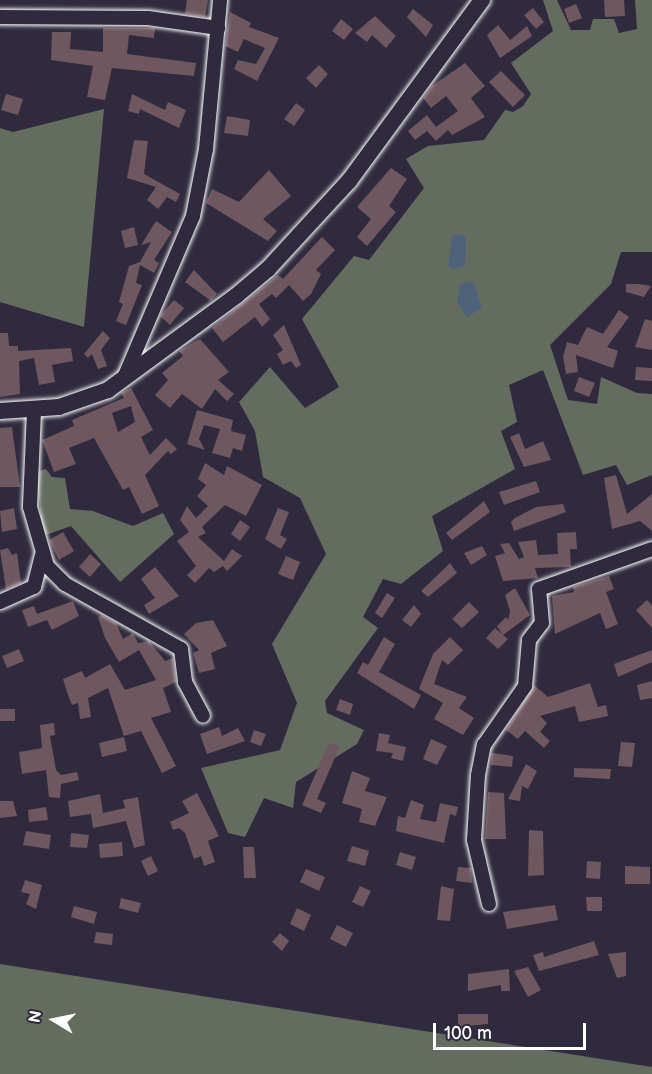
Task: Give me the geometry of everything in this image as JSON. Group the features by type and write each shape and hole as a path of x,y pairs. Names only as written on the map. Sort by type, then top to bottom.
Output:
{"main road":[{"path":"0,411 34,411 82,400 124,380 236,296 299,237 366,159 482,0"}],"street":[{"path":"124,380 193,216 206,149 220,0"},
{"path":"0,17 148,18 218,28"},
{"path":"34,411 30,507 42,555 65,584 181,649 185,682 203,716"},
{"path":"489,904 474,840 478,775 484,745 525,686 529,640 542,623 539,589 652,549"},
{"path":"0,602 34,587 42,555"}],"shaded area":[{"path":"543,0 557,0 571,30 590,30 593,19 614,19 619,33 637,29 635,0 652,0 652,252 621,252 611,284 550,345 568,400 597,404 601,377 637,393 652,394 652,475 627,485 616,465 583,475 543,370 509,385 517,422 501,431 515,469 432,516 443,551 401,584 383,579 363,617 378,628 325,701 327,713 364,730 357,744 296,782 293,808 264,798 245,837 228,833 201,768 280,750 297,703 272,644 326,554 300,498 263,477 255,431 239,402 270,367 305,408 339,387 302,319 354,256 369,260 424,188 406,159 428,146 484,140 505,110 513,112 523,106 531,94 511,63 553,31"},
{"path":"104,109 84,327 0,302 0,128 13,132"},
{"path":"46,469 52,477 65,478 70,509 93,511 133,526 163,513 174,534 120,582 71,526 43,536 36,472"},
{"path":"0,964 652,1067 652,1074 0,1074"}],"water":[{"path":"453,234 466,236 465,266 453,269 448,265"},
{"path":"473,281 482,308 467,317 457,302 460,284"}],"building":[{"path":"187,0 208,0 205,17 185,14"},
{"path":"604,0 624,0 625,16 605,17"},
{"path":"576,4 582,18 569,23 564,9"},
{"path":"533,8 544,22 536,29 524,15"},
{"path":"413,9 433,25 426,37 407,17"},
{"path":"230,12 251,23 249,27 279,38 257,81 234,69 238,60 256,64 265,48 244,39 238,52 225,46"},
{"path":"375,16 396,36 386,48 372,35 367,42 355,33"},
{"path":"341,19 353,29 344,40 332,31"},
{"path":"498,25 510,40 527,26 532,36 500,58 487,35"},
{"path":"103,28 155,28 154,38 129,35 127,54 196,63 194,76 112,68 105,100 87,97 93,66 51,60 52,32 71,32 70,49 103,52"},
{"path":"465,63 485,86 471,98 485,117 452,135 448,130 436,141 427,131 415,140 408,131 427,115 436,127 458,111 446,96 431,108 423,98 432,86"},
{"path":"319,65 328,74 316,88 306,78"},
{"path":"501,71 525,95 513,107 489,82"},
{"path":"6,94 23,99 18,115 1,110"},
{"path":"132,94 165,110 168,102 186,110 179,128 140,109 139,114 128,111"},
{"path":"296,103 305,110 294,126 284,119"},
{"path":"227,116 250,120 248,136 224,133"},
{"path":"134,140 148,141 144,174 180,194 176,202 167,197 158,209 147,200 156,187 127,178"},
{"path":"391,168 407,179 389,206 396,212 367,246 357,237 371,219 357,207"},
{"path":"269,170 291,196 263,219 277,231 268,241 206,203 212,189 239,202"},
{"path":"156,221 172,232 154,260 159,263 154,273 140,265 136,283 142,285 126,325 116,321 123,304 119,302 129,266 140,262 151,242 141,245"},
{"path":"134,227 138,245 125,248 121,231"},
{"path":"322,237 335,250 316,270 321,274 311,294 303,301 289,285 276,298 272,294 259,304 270,319 262,327 255,317 223,342 212,328 278,275 283,279"},
{"path":"194,270 217,294 211,301 185,282"},
{"path":"626,284 651,286 644,297 626,292"},
{"path":"174,300 184,308 170,325 160,316"},
{"path":"619,310 629,317 607,347 618,351 613,368 576,355 578,372 566,374 563,357 567,342 578,345 587,327 603,334"},
{"path":"645,319 652,321 652,350 635,347"},
{"path":"284,325 301,365 296,368 291,361 283,365 277,354 283,350 273,335"},
{"path":"103,331 110,338 101,350 107,366 98,369 92,354 88,358 84,354"},
{"path":"0,333 8,333 9,346 18,346 18,351 71,348 73,361 52,365 55,382 39,385 34,358 19,361 20,394 0,397"},
{"path":"200,339 229,372 218,380 234,394 227,401 215,389 202,409 182,394 170,408 155,395 168,380 162,373 183,356 179,351"},
{"path":"636,367 652,368 652,381 635,380"},
{"path":"579,377 595,383 589,397 574,391"},
{"path":"131,388 153,430 141,437 150,455 166,438 177,449 171,454 168,451 145,475 159,506 142,514 129,487 123,490 94,438 69,448 76,464 54,472 42,440 74,426 72,420 124,398 121,393","holes":["131,406 135,422 118,432 112,413"]},
{"path":"197,410 233,420 231,431 246,435 242,451 233,448 230,458 212,453 220,429 204,425 199,439 205,450 187,444"},
{"path":"12,427 20,487 0,487 0,428"},
{"path":"519,433 525,449 543,441 551,460 524,467 510,437"},
{"path":"205,463 224,475 227,466 262,485 246,516 225,505 202,527 206,533 198,537 224,561 232,549 242,556 227,571 223,566 214,572 209,568 195,583 187,575 196,566 177,541 189,532 180,520 187,506 196,518 208,506 197,496 206,485 198,479"},
{"path":"616,475 627,514 652,494 652,531 640,521 612,529 604,478"},
{"path":"536,481 540,492 504,505 499,492"},
{"path":"484,501 490,512 452,540 446,533"},
{"path":"563,504 566,512 514,531 511,522 515,518 536,507"},
{"path":"14,508 17,529 2,532 0,511"},
{"path":"278,508 289,512 280,535 287,539 281,549 265,539"},
{"path":"240,520 250,527 240,541 231,534"},
{"path":"63,532 74,551 59,560 49,540"},
{"path":"576,532 577,549 570,549 571,567 535,568 538,578 503,581 495,556 505,553 500,544 509,543 519,559 524,557 518,542 536,540 538,555 558,554 557,533"},
{"path":"482,546 487,555 471,565 464,553"},
{"path":"8,548 12,555 17,553 21,583 6,589 0,550"},
{"path":"90,554 101,564 90,577 79,567"},
{"path":"286,556 300,562 293,580 278,574"},
{"path":"450,563 457,573 428,597 421,591"},
{"path":"155,567 179,596 149,614 144,605 155,598 141,579"},
{"path":"609,576 614,589 606,592 618,624 606,629 600,613 555,634 552,596 574,592 573,587"},
{"path":"515,588 530,615 503,635 508,639 498,649 486,638 495,628 502,634 497,626 506,617 508,620 510,611 505,595"},
{"path":"387,593 395,598 382,618 375,613"},
{"path":"647,600 652,605 652,628 636,610"},
{"path":"73,601 79,616 52,630 47,620 28,627 22,610 34,606 37,614"},
{"path":"469,602 479,612 462,628 452,619"},
{"path":"414,605 421,614 411,627 402,620"},
{"path":"102,615 116,623 123,639 133,633 138,643 149,641 165,661 173,658 176,682 163,688 171,712 151,718 176,766 162,773 141,731 124,736 108,688 88,698 91,717 80,719 78,703 72,705 68,695 63,679 82,671 85,678 110,664 125,690 156,680 139,650 119,662 105,638 98,617"},
{"path":"213,620 227,646 211,653 215,669 199,673 193,653 199,650 184,634 196,623"},
{"path":"384,637 395,644 379,672 421,695 414,709 357,673 363,662 368,665"},
{"path":"450,637 463,650 448,665 442,660 434,684 467,697 459,708 474,718 463,735 434,719 443,703 419,689 433,654"},
{"path":"19,649 24,661 7,668 2,656"},
{"path":"652,650 652,662 618,677 614,664"},
{"path":"652,681 652,698 640,700 637,685"},
{"path":"590,683 598,707 606,705 608,716 579,722 575,706 540,716 547,723 540,732 550,741 544,748 525,731 518,739 506,730 534,685 548,697"},
{"path":"340,699 353,704 350,715 336,710"},
{"path":"0,709 15,709 15,721 0,721"},
{"path":"54,723 55,735 50,736 56,770 61,775 77,772 79,780 61,784 60,798 49,797 46,770 22,774 19,752 42,748 40,725"},
{"path":"219,727 222,736 238,728 245,741 207,754 200,734"},
{"path":"254,730 266,734 261,746 250,742"},
{"path":"379,733 390,735 388,743 406,747 403,761 391,758 393,753 376,751"},
{"path":"124,737 127,751 102,757 99,743"},
{"path":"431,739 447,746 437,765 423,759"},
{"path":"621,742 635,743 632,767 618,766"},
{"path":"329,743 340,746 317,799 326,803 321,813 302,805"},
{"path":"492,753 513,756 512,767 491,765"},
{"path":"526,764 537,771 528,789 522,786 520,801 508,799"},
{"path":"574,768 611,769 610,779 574,777"},
{"path":"352,771 370,778 365,791 387,797 375,826 359,822 362,809 342,803"},
{"path":"488,792 504,793 506,839 485,839"},
{"path":"197,793 219,836 208,841 215,862 204,866 201,856 194,859 185,833 179,828 173,830 170,822 189,813 182,801"},
{"path":"100,794 103,813 125,808 123,800 138,797 145,845 134,848 126,821 93,828 91,814 70,817 68,801"},
{"path":"411,800 424,805 420,819 436,822 440,803 458,807 456,816 450,814 444,843 396,831 398,816 405,818"},
{"path":"0,801 13,801 17,816 0,818"},
{"path":"46,807 48,820 29,822 28,810"},
{"path":"529,830 543,831 544,875 528,876"},
{"path":"26,831 51,835 49,849 23,845"},
{"path":"71,833 89,835 87,848 70,847"},
{"path":"122,842 123,856 100,858 99,844"},
{"path":"352,846 369,851 365,866 347,861"},
{"path":"243,847 254,847 256,878 244,878"},
{"path":"400,852 416,857 412,870 396,865"},
{"path":"151,856 158,871 148,876 141,861"},
{"path":"587,861 601,862 600,879 586,878"},
{"path":"625,866 650,867 650,884 625,884"},
{"path":"458,867 471,868 472,883 456,881"},
{"path":"306,869 325,877 319,891 300,882"},
{"path":"25,880 42,885 36,909 26,904 30,894 21,892"},
{"path":"360,886 371,891 363,907 352,902"},
{"path":"441,886 454,889 450,921 437,920"},
{"path":"586,897 602,897 602,911 587,911"},
{"path":"121,898 141,903 138,913 119,908"},
{"path":"555,905 558,920 507,929 503,912"},
{"path":"74,906 97,912 94,924 71,917"},
{"path":"297,908 311,915 304,931 290,924"},
{"path":"337,925 353,933 346,947 330,939"},
{"path":"96,932 113,934 112,945 94,943"},
{"path":"280,933 289,941 282,951 272,942"},
{"path":"594,941 599,955 539,971 533,955 543,952 544,957"},
{"path":"626,952 626,976 617,978 608,954"},
{"path":"528,967 541,990 528,997 514,971"},
{"path":"509,969 510,991 501,991 501,985 468,991 468,974"},
{"path":"458,1014 488,1014 488,1024 458,1027"}]}
